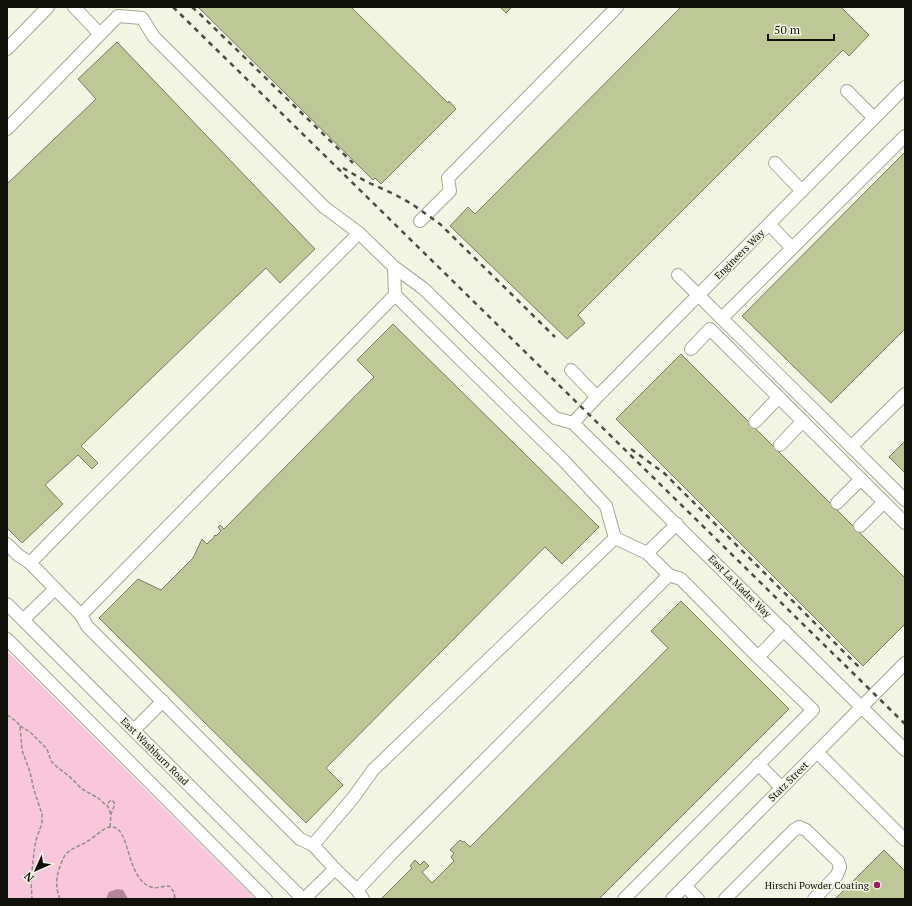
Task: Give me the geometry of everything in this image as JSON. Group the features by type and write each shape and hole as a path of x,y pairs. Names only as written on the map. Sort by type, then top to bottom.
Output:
{"street":[{"path":"7,49 48,7"},
{"path":"74,7 100,34"},
{"path":"420,221 450,191 448,178 618,7"},
{"path":"7,129 118,16 142,18 154,37 324,207 359,233 394,268 424,289 555,418 573,422"},
{"name":"Engineers Way","path":"573,422 905,87"},
{"path":"847,91 874,118"},
{"path":"722,318 905,136"},
{"path":"775,163 802,191"},
{"path":"769,224 792,248"},
{"path":"30,563 359,233"},
{"path":"394,268 395,295 566,462 606,506 615,538 647,553 669,575 681,579 813,710 624,899"},
{"path":"678,275 905,500"},
{"path":"81,615 395,295"},
{"path":"691,349 710,329 905,523"},
{"path":"571,370 597,397"},
{"path":"852,447 905,394"},
{"path":"755,422 779,398"},
{"path":"780,445 803,421"},
{"name":"East La Madre Way","path":"573,422 905,750"},
{"path":"838,503 861,479"},
{"path":"860,526 884,502"},
{"path":"647,553 677,524"},
{"path":"313,845 353,798 373,770 615,538"},
{"path":"7,544 18,555 30,563 81,615 87,626 300,839 313,845 360,894 394,851 669,575"},
{"path":"23,620 55,589"},
{"name":"East Washburn Road","path":"7,604 304,899"},
{"path":"758,657 784,630"},
{"path":"7,639 266,899"},
{"name":"Statz Street","path":"672,899 905,663"},
{"path":"134,730 163,701"},
{"path":"817,752 905,840"},
{"path":"758,764 781,787"},
{"path":"724,899 794,830 800,827 812,835 838,862 840,867 837,875 814,899"},
{"path":"304,899 335,869"},
{"path":"685,886 698,899"}],"path":[{"path":"7,715 30,732 47,748 51,761 57,768 69,776 82,789 98,798 107,806 110,815 110,827"},
{"path":"20,726 22,750 41,809 42,819 34,852 31,881 32,899"},
{"path":"107,806 110,800 113,801 114,807 110,815"},
{"path":"60,899 56,881 64,856 72,848 90,841 106,828 110,827 119,831 125,840 132,866 141,880 153,888 169,886 174,892 175,899"}],"shaded area":[{"path":"7,651 255,899 7,899"},
{"path":"117,889 123,890 128,899 106,899 109,892"}],"building":[{"path":"198,7 351,7 448,103 449,101 456,109 381,184 375,178 373,180"},
{"path":"500,7 512,7 506,13"},
{"path":"681,7 841,7 869,35 849,56 843,50 578,315 585,323 567,339 450,226 468,207 475,214"},
{"path":"117,42 315,249 280,283 266,268 81,446 98,463 92,469 78,455 45,485 63,504 22,543 7,528 7,184 96,99 78,79"},
{"path":"905,152 905,329 831,403 742,316"},
{"path":"393,324 599,527 562,564 545,547 326,768 343,785 306,823 99,618 138,579 161,590 193,558 202,539 207,544 221,531 218,527 220,525 224,529 374,377 357,360"},
{"path":"681,354 905,578 905,624 863,666 616,419"},
{"path":"905,441 905,473 889,457"},
{"path":"681,601 789,709 599,899 381,899 412,868 410,866 415,860 420,865 424,861 429,866 422,872 432,883 454,861 451,857 454,853 450,850 460,840 463,842 464,841 470,847 668,648 651,631"},
{"name":"Hirschi Powder Coating","path":"884,850 905,871 905,899 835,899"}],"railway":[{"path":"173,7 905,724"},
{"path":"192,7 353,163"},
{"path":"343,168 367,182 412,204 440,224 555,337"},
{"path":"631,449 664,473 862,670"}],"place":[{"name":"Hirschi Powder Coating","path":"877,885"}]}
